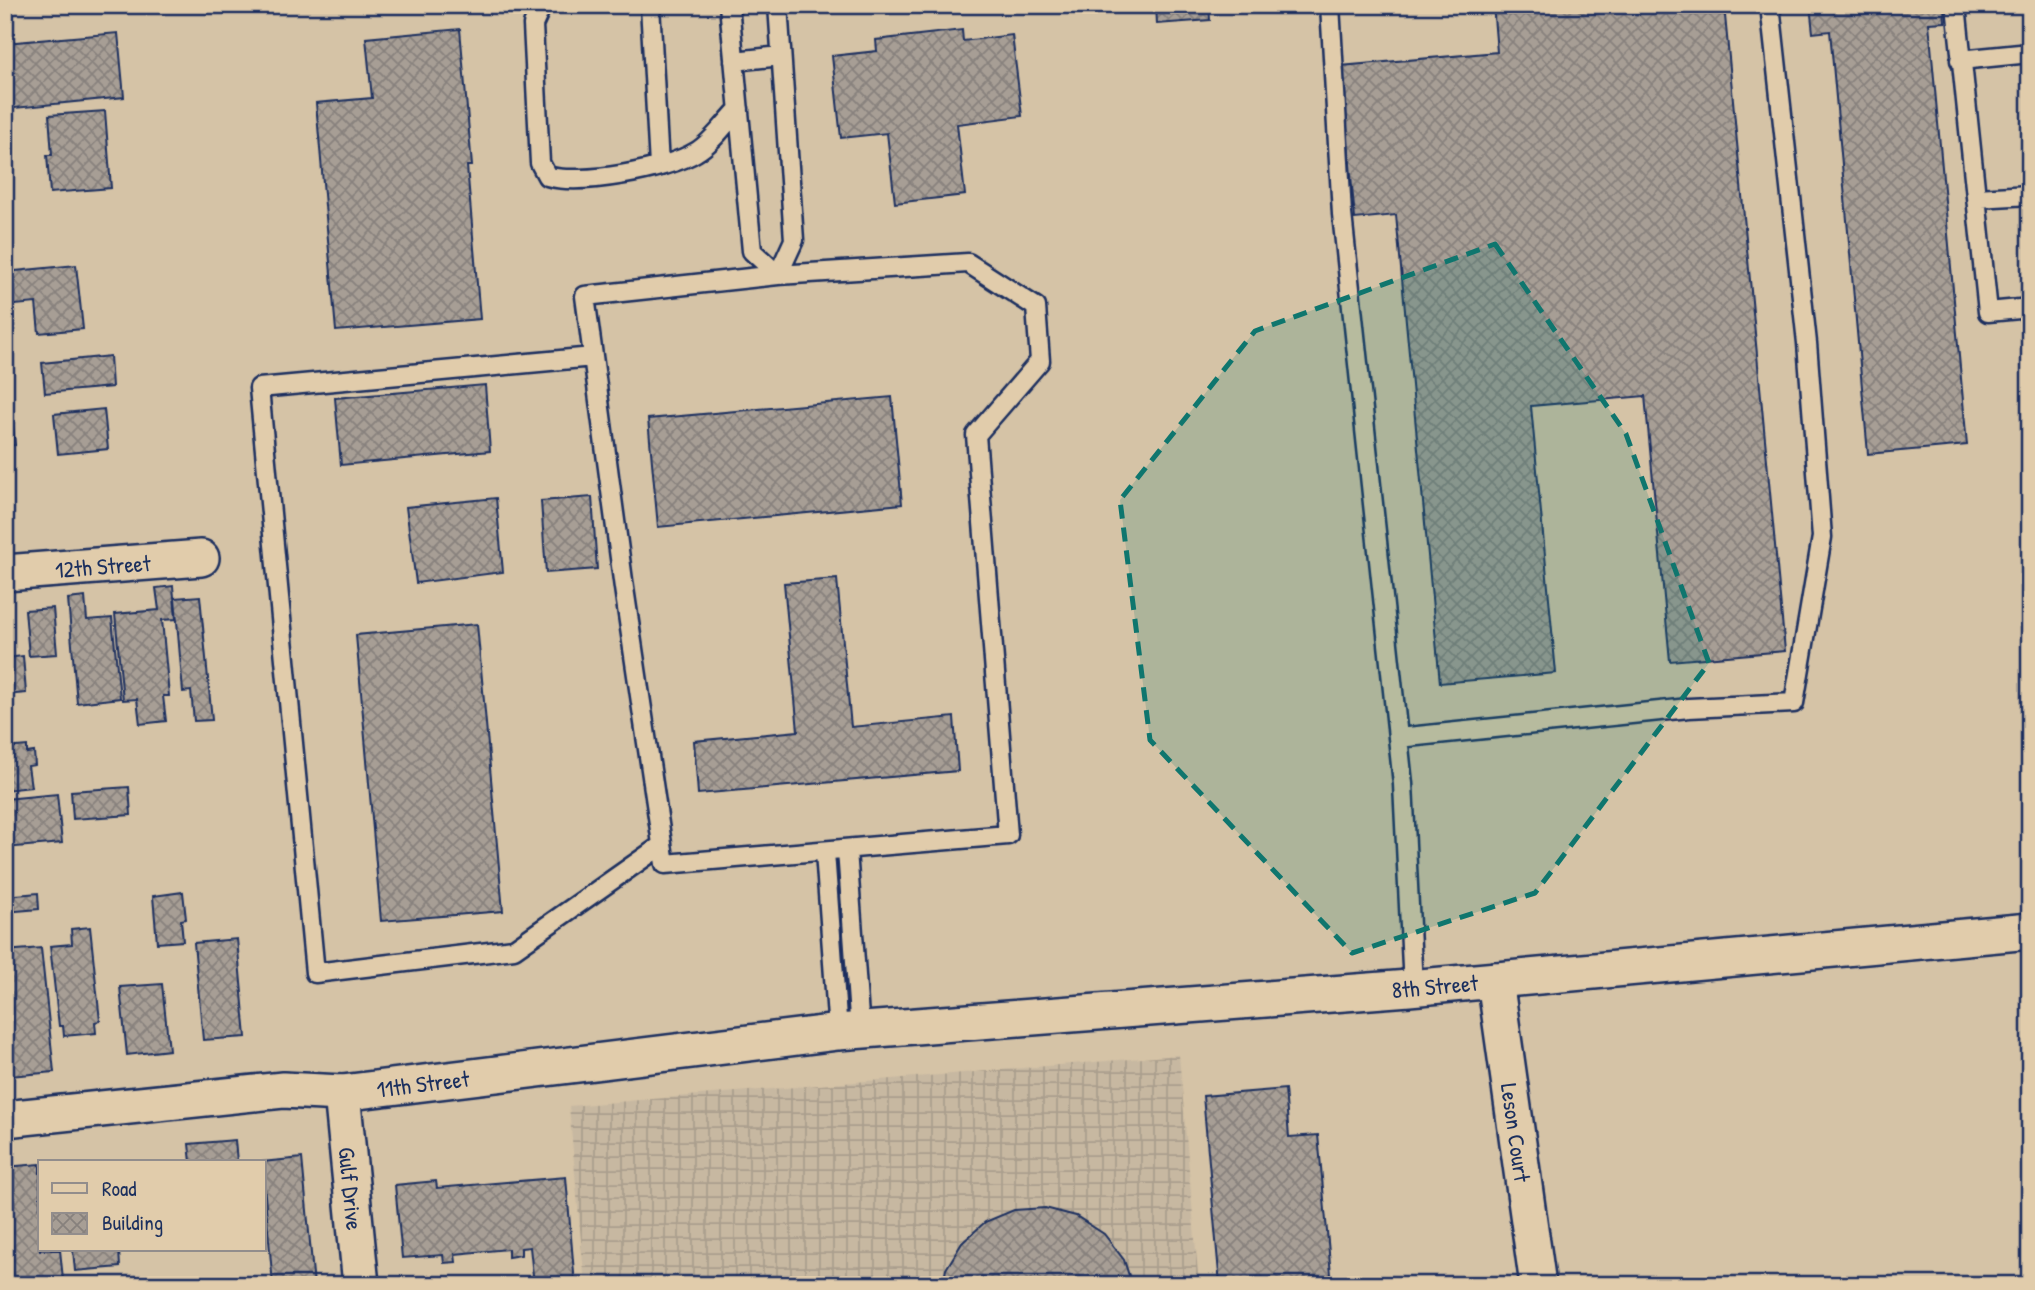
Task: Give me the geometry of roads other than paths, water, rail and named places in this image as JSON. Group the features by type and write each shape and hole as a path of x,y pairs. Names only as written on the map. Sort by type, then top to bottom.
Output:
{"street":[{"name":"12th Street","path":"5,573 201,558"},
{"name":"8th Street","path":"849,1031 1413,988 2030,931"},
{"name":"Leson Court","path":"1494,979 1538,1285"},
{"name":"11th Street","path":"5,1119 283,1090 342,1093 849,1031"},
{"name":"Gulf Drive","path":"342,1093 361,1285"}],"lane":[{"path":"542,5 533,25 540,163 547,176 561,180 646,171 698,152 739,109"},
{"path":"650,5 659,166"},
{"path":"729,5 752,251 778,275"},
{"path":"778,5 794,240 778,275"},
{"path":"1330,5 1342,214 1398,738 1413,988"},
{"path":"1398,738 1689,708 1794,703 1822,537 1807,343 1770,5"},
{"path":"1956,5 1988,312 2030,308"},
{"path":"1960,60 2030,53"},
{"path":"734,61 781,56"},
{"path":"1977,198 2030,195"},
{"path":"968,263 1036,307 1040,361 976,435 1009,835 665,864 585,296 778,275 968,263"},
{"path":"593,357 259,388 315,973 514,949 662,845"},
{"path":"847,850 849,1031"},
{"path":"825,852 849,1031"}]}
